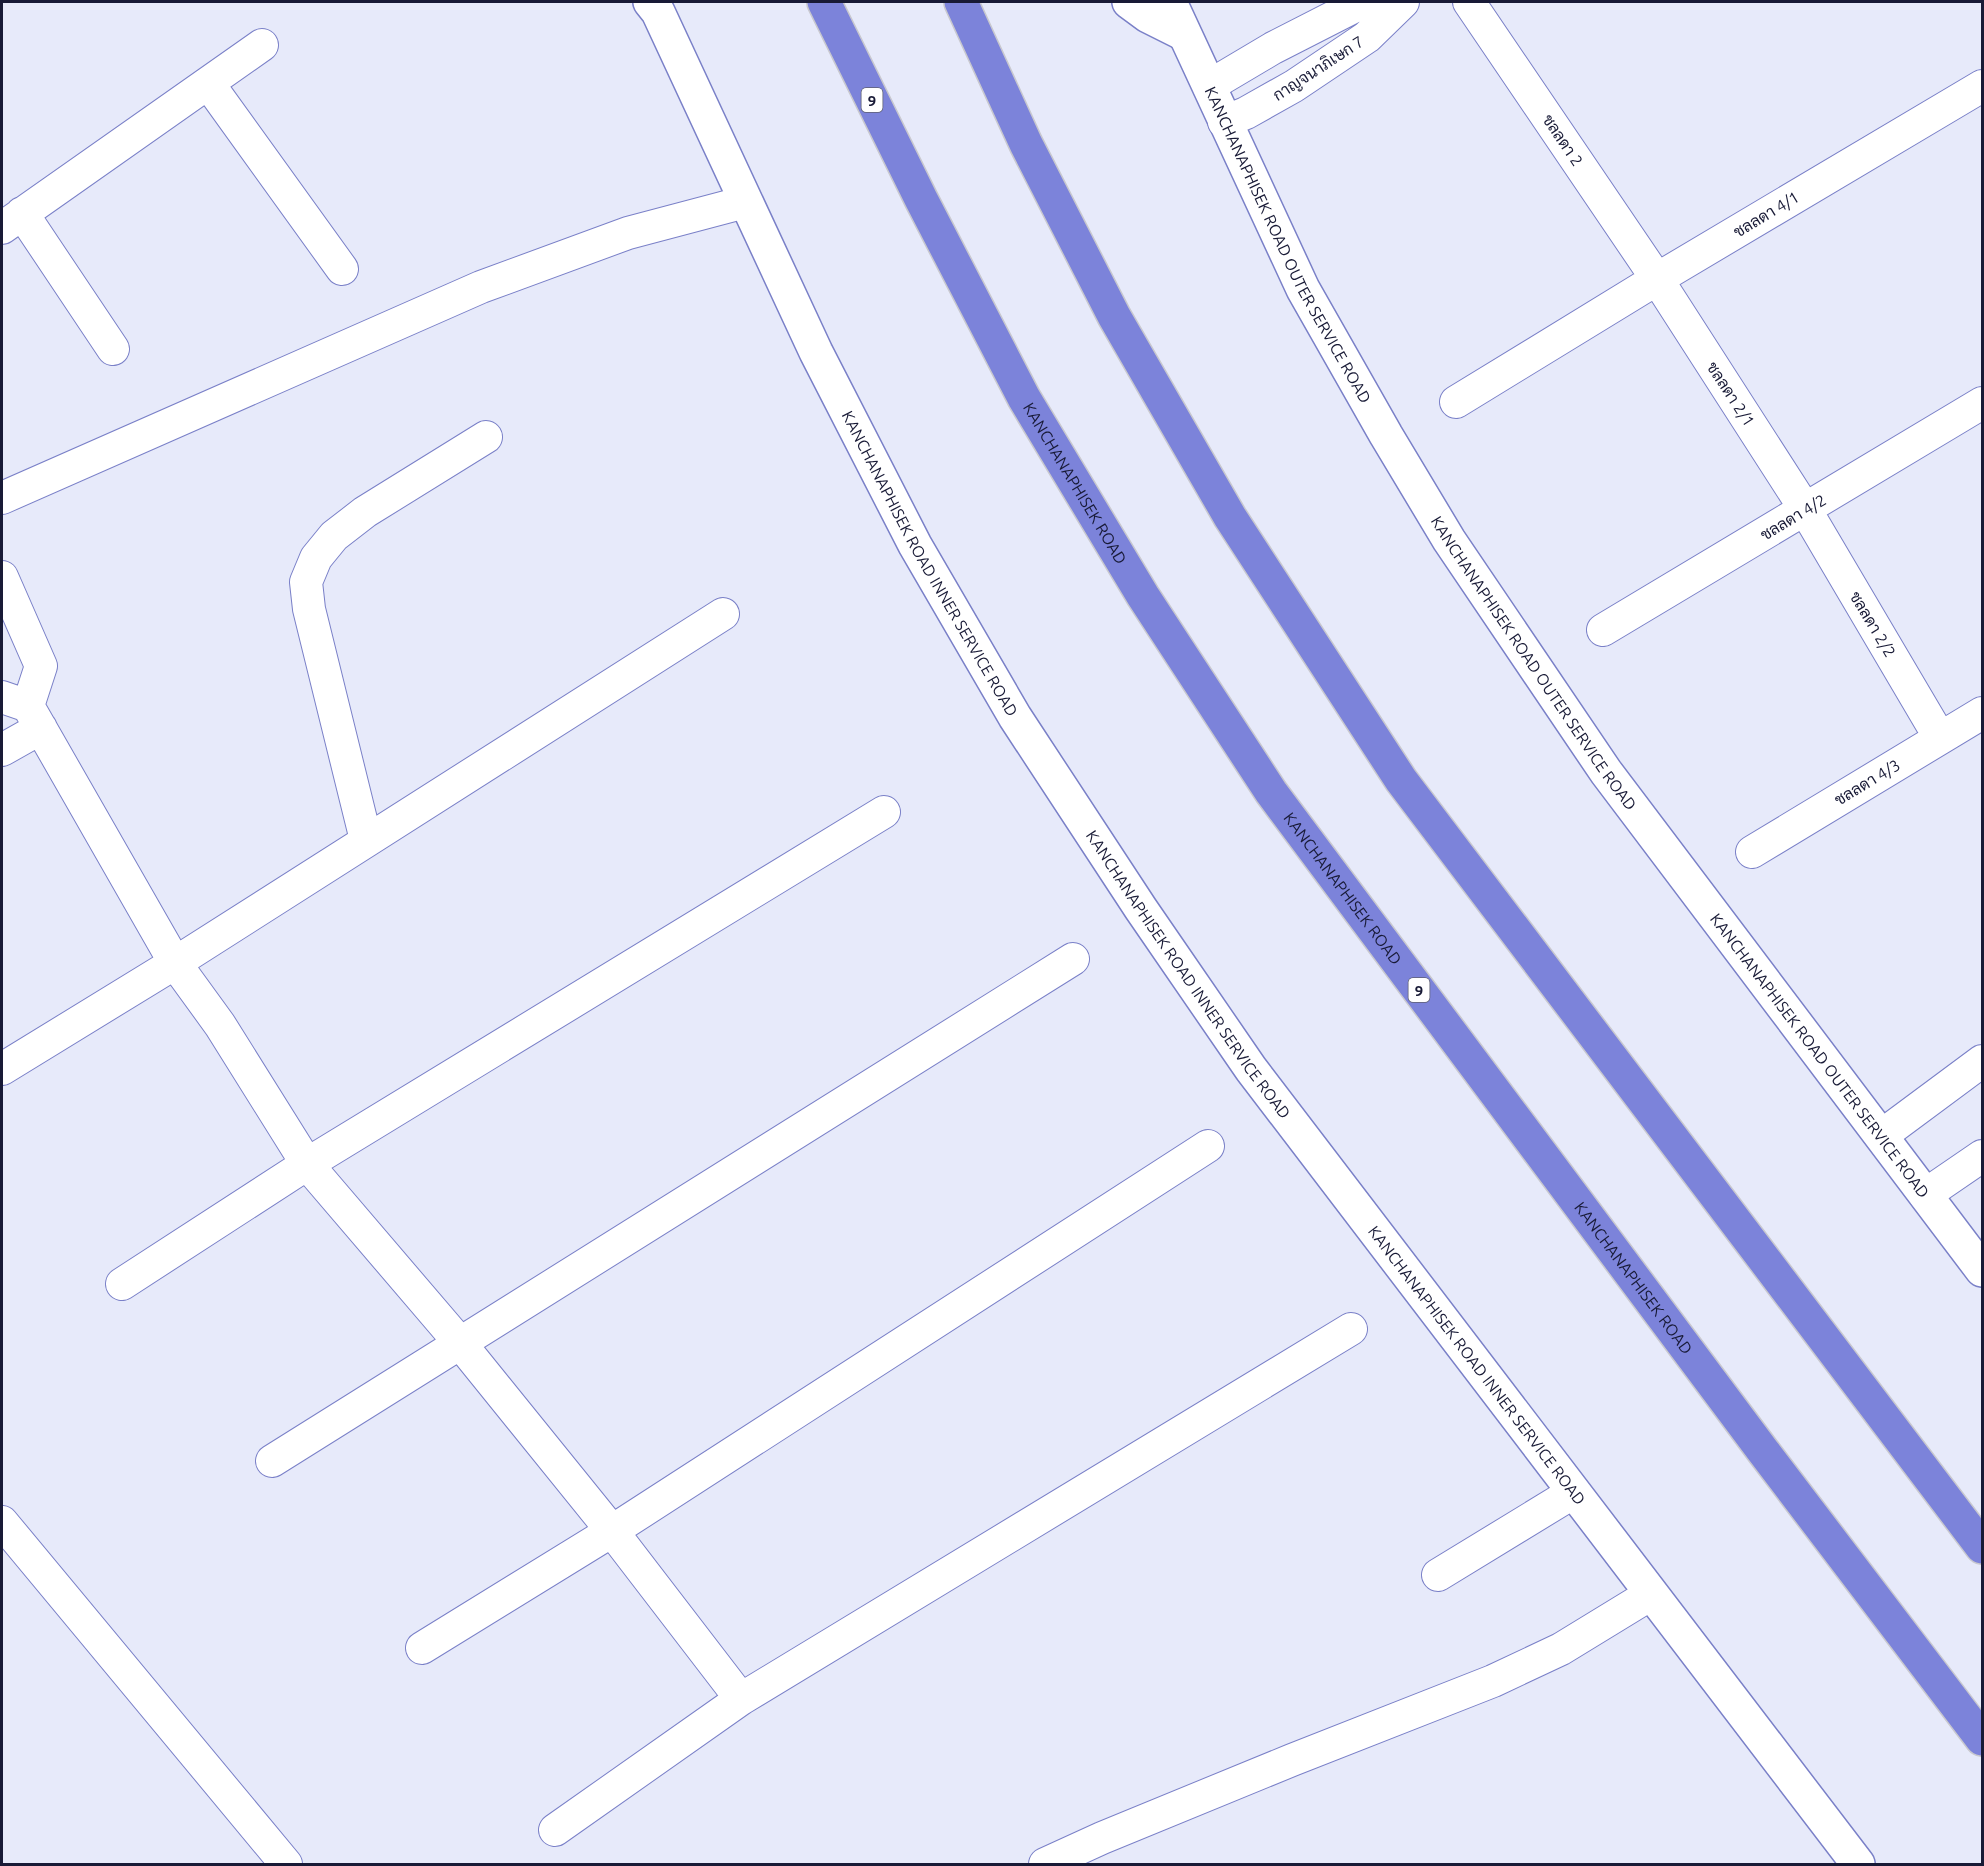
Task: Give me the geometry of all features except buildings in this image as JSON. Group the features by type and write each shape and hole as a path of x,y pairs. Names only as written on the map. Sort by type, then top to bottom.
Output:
{"highway":[{"name":"KANCHANAPHISEK ROAD","path":"824,2 921,200 1024,398 1143,596 1271,792 1763,1451 1983,1739"},
{"path":"961,2 1026,144 1114,316 1230,517 1401,780 1983,1547"}],"main road":[{"path":"1129,2 1148,16 1184,34"},
{"name":"KANCHANAPHISEK ROAD OUTER SERVICE ROAD","path":"1170,2 1303,290 1449,540 1606,772 1983,1270"},
{"name":"KANCHANAPHISEK ROAD INNER SERVICE ROAD","path":"655,5 816,352 915,545 1015,717 1141,909 1251,1069 1858,1864"}],"street":[{"name":"กาญจนาภิเษก 7","path":"1209,86 1273,48 1363,2"},
{"name":"กาญจนาภิเษก 7","path":"1224,122 1246,113 1303,80 1367,37 1403,2"},
{"name":"ชลลดา 2","path":"1469,2 1657,279"},
{"path":"113,349 12,221 262,45"},
{"path":"208,83 342,269"},
{"name":"ชลลดา 4/1","path":"1456,402 1657,279 1983,86"},
{"path":"2,498 481,287 628,233 745,202"},
{"name":"ชลลดา 2/1","path":"1657,279 1805,509"},
{"name":"ชลลดา 4/2","path":"1603,630 1983,403"},
{"path":"366,840 309,609 306,582 316,558 334,536 365,512 486,437"},
{"name":"ชลลดา 2/2","path":"1805,509 1940,738"},
{"path":"2,577 41,666 24,710 2,750"},
{"path":"2,1069 175,963 723,614"},
{"path":"24,710 175,963 220,1025 308,1164 460,1343 612,1531 741,1699"},
{"name":"ชลลดา 4/3","path":"1752,852 1983,713"},
{"path":"122,1284 308,1164 884,812"},
{"path":"272,1461 1073,959"},
{"path":"1881,1136 1983,1061"},
{"path":"422,1648 612,1531 1208,1146"},
{"path":"1925,1195 1983,1156"},
{"path":"555,1830 741,1699 1351,1329"},
{"path":"1438,1575 1574,1492"},
{"path":"2,1522 286,1864"},
{"path":"1045,1864 1102,1838 1292,1760 1493,1681 1561,1649 1651,1594"}]}
